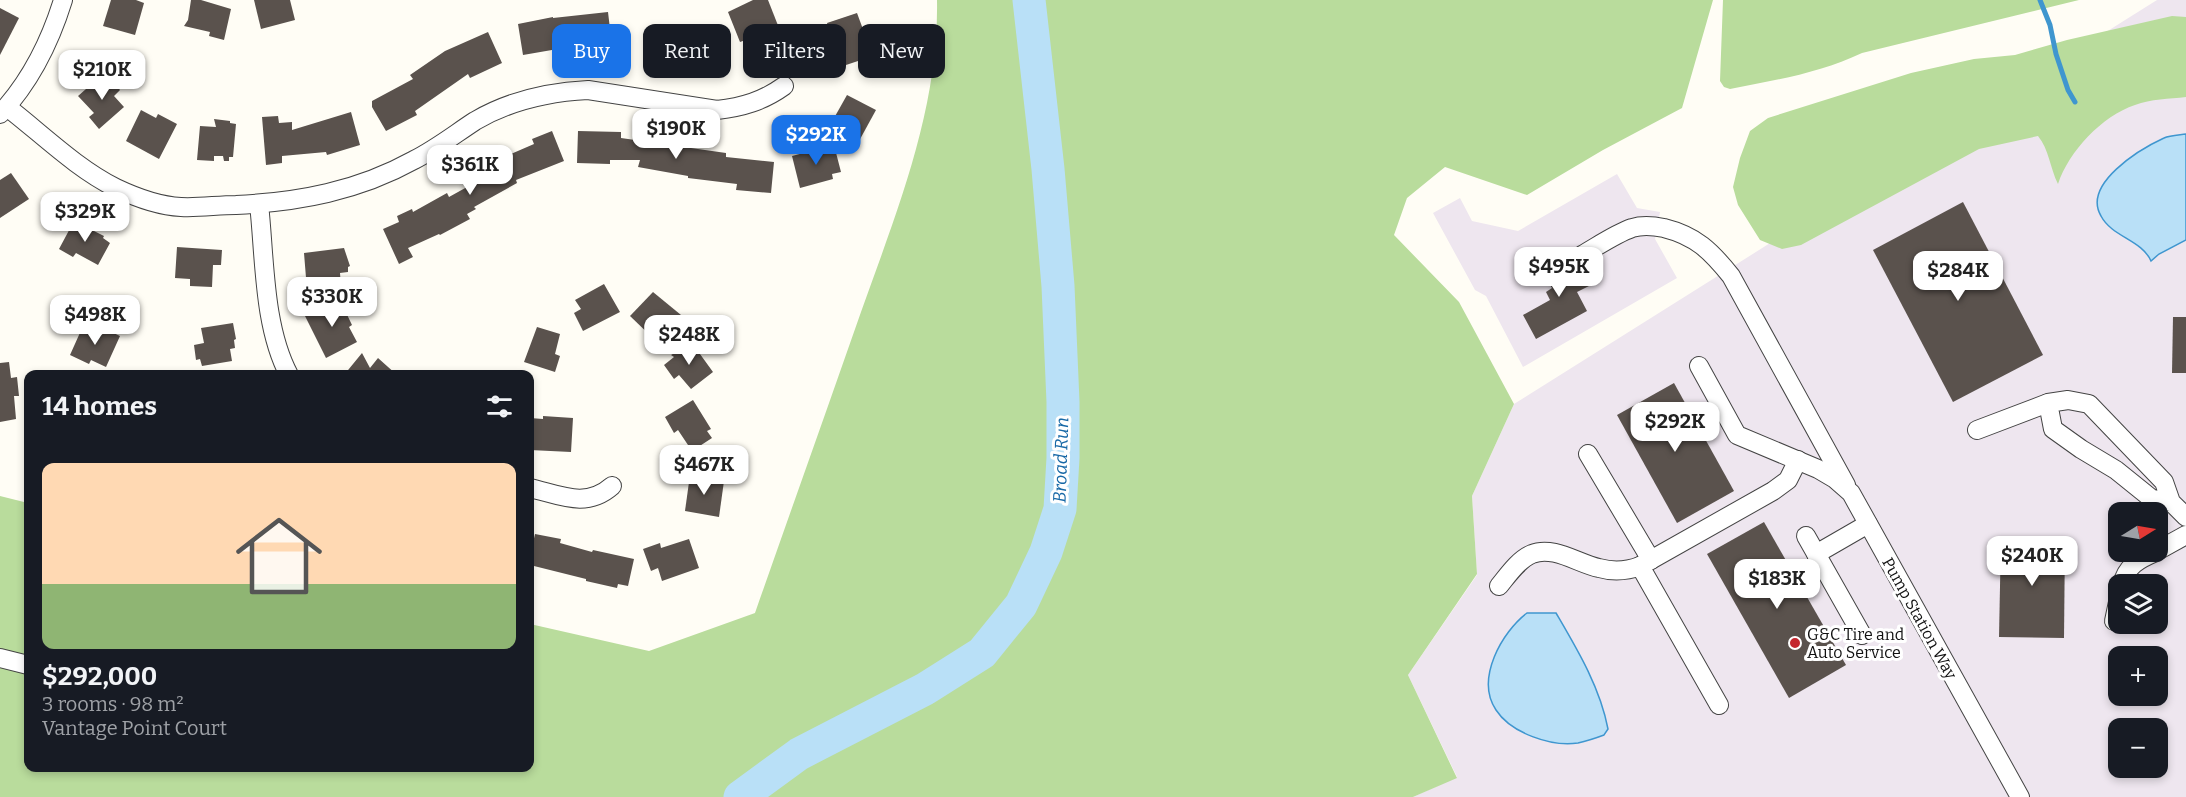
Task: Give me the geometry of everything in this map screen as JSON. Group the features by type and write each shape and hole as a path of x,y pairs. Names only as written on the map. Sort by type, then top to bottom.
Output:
{"street":[{"path":"63,0 44,50 32,72 3,111 90,173 116,188 144,199 180,207 259,204 335,192 396,170 429,152 477,120 533,97 588,90 717,110 738,108 755,103 784,86"},
{"path":"259,204 271,330 287,370"},
{"path":"1582,255 1632,228 1642,226 1657,226 1672,230 1690,236 1700,243 1731,276 1851,493"},
{"name":"Pump Station Way","path":"1699,366 1737,435 1798,460 1835,479 1851,493 2020,797"},
{"path":"1977,430 2048,403 2068,400 2089,405 2164,482 2171,502 2186,517"},
{"path":"2048,403 2053,429 2081,450 2116,470 2152,499 2171,502"},
{"path":"1588,454 1719,705"},
{"path":"1499,586 1521,561 1531,554 1541,552 1551,552 1599,568 1616,571 1646,563 1773,491 1788,480 1798,460"},
{"path":"534,489 579,500 591,499 603,494 612,486"},
{"path":"1816,554 1868,524"},
{"path":"2168,545 2186,535"},
{"path":"1806,536 1862,635"},
{"path":"2124,574 2136,562"},
{"path":"0,658 24,664"}],"shaded area":[{"path":"2157,0 2186,0 2186,797 1413,797 1457,777 1408,675 1477,575 1472,496 1514,404"},
{"path":"1617,174 1637,208 1660,212 1655,239 1677,278 1523,367 1486,296 1475,290 1433,213 1460,198 1472,221 1518,231"}],"green space":[{"path":"937,0 1713,0 1682,108 1603,150 1527,195 1445,167 1407,198 1394,235 1459,302 1514,404 1472,496 1477,574 1408,675 1457,778 1413,797 0,797 0,496 24,502 24,772 534,772 534,625 649,651 755,613 901,198 923,120 931,78 945,78 945,24 936,24"},
{"path":"1723,0 2079,0 1862,53 1830,66 1798,75 1730,89 1724,87 1720,81"},
{"path":"2172,16 2186,17 2186,97 2141,103 2111,117 2078,147 2058,184 2045,147 2038,136 1979,149 1801,245 1782,249 1760,240 1738,205 1733,187 1740,158 1750,131 1768,118 1911,73 1974,59 2015,55 2067,40"}],"water":[{"path":"2186,134 2186,240 2159,254 2151,261 2141,248 2106,223 2097,204 2099,192 2116,169 2141,150 2166,137"},
{"path":"1527,613 1556,613 1587,669 1599,698 1608,729 1604,735 1578,743 1556,743 1521,732 1496,710 1490,698 1488,684 1494,657 1509,632"}],"building":[{"path":"111,0 136,0 144,3 135,35 103,26"},
{"path":"191,0 201,0 231,9 224,40 209,36 210,32 184,26 188,20"},
{"path":"254,0 290,0 295,20 261,29"},
{"path":"753,0 768,0 777,24 743,24 743,41 740,42 728,12"},
{"path":"0,8 19,18 0,55"},
{"path":"608,12 609,24 552,24 552,50 523,55 518,24"},
{"path":"857,13 861,24 858,24 858,61 846,65 846,24 827,23"},
{"path":"488,32 502,63 470,78 468,74 415,111 417,115 386,131 372,107 372,101 413,79 410,75 445,51"},
{"path":"102,75 107,81 110,78 120,90 114,96 124,107 99,129 89,117 94,113 78,96"},
{"path":"847,95 876,110 859,141 829,127"},
{"path":"141,110 156,118 158,114 177,124 159,159 126,141"},
{"path":"351,112 360,145 327,155 326,152 282,156 282,163 266,165 262,117 278,116 279,123 292,122 292,130"},
{"path":"214,119 236,124 233,157 229,157 229,161 224,161 223,156 214,156 214,161 197,160 200,126 216,127"},
{"path":"552,131 564,161 516,180 517,183 474,207 476,209 467,214 470,219 408,248 413,257 399,264 383,229 399,222 397,216 412,209 413,212 447,193 449,197 476,182 469,171 534,144 532,139"},
{"path":"578,131 621,132 621,138 726,153 726,157 774,162 771,193 736,190 737,184 688,178 688,176 638,167 640,160 610,160 610,164 577,163"},
{"path":"834,145 841,172 832,174 833,179 800,188 792,156"},
{"path":"11,173 29,199 0,218 0,180"},
{"path":"1963,202 2043,355 1953,402 1873,250"},
{"path":"74,221 104,236 103,238 110,243 98,265 76,253 73,257 59,249"},
{"path":"177,247 222,250 221,265 213,265 212,287 190,286 190,279 175,278"},
{"path":"344,248 350,266 348,272 340,273 341,287 307,290 304,253"},
{"path":"1571,254 1589,286 1577,292 1587,311 1536,339 1523,315 1550,300 1546,292 1552,288 1541,270"},
{"path":"604,284 620,312 583,331 574,313 581,309 575,300"},
{"path":"653,292 681,315 656,341 630,316"},
{"path":"339,298 352,325 349,327 357,342 326,358 305,316"},
{"path":"2173,317 2186,317 2186,373 2172,373"},
{"path":"233,323 236,339 234,340 235,348 230,349 232,361 202,366 200,359 196,360 194,345 204,343 201,328"},
{"path":"83,326 102,335 105,329 120,336 106,367 91,360 89,364 70,355"},
{"path":"537,327 560,334 555,354 560,356 555,372 524,362"},
{"path":"692,343 713,372 691,389 679,375 674,379 664,365 674,357 671,355"},
{"path":"362,353 370,368 378,358 391,370 348,370"},
{"path":"9,362 11,378 17,377 19,396 14,396 16,419 0,422 0,363"},
{"path":"1674,383 1734,491 1677,523 1617,415"},
{"path":"693,400 711,429 707,431 712,438 692,451 678,430 674,433 665,417"},
{"path":"543,416 573,418 571,452 534,450 534,418 543,419"},
{"path":"690,475 724,481 719,517 685,511"},
{"path":"1764,522 1846,665 1789,698 1707,554"},
{"path":"535,534 561,539 560,543 592,552 593,550 634,559 628,586 618,584 617,588 534,566"},
{"path":"2001,536 2065,537 2064,638 1999,637"},
{"path":"689,539 699,568 662,581 658,568 651,571 643,549 660,543 661,548"}],"waterway":[{"name":"Broad Run","path":"740,797 799,754 925,689 982,653 1021,605 1046,552 1060,509 1063,402 1058,286 1048,169 1029,0"},
{"path":"2040,0 2050,25 2056,54 2068,90 2075,102"}],"place":[{"name":"G&C Tire and Auto Service","path":"1795,643"}]}
